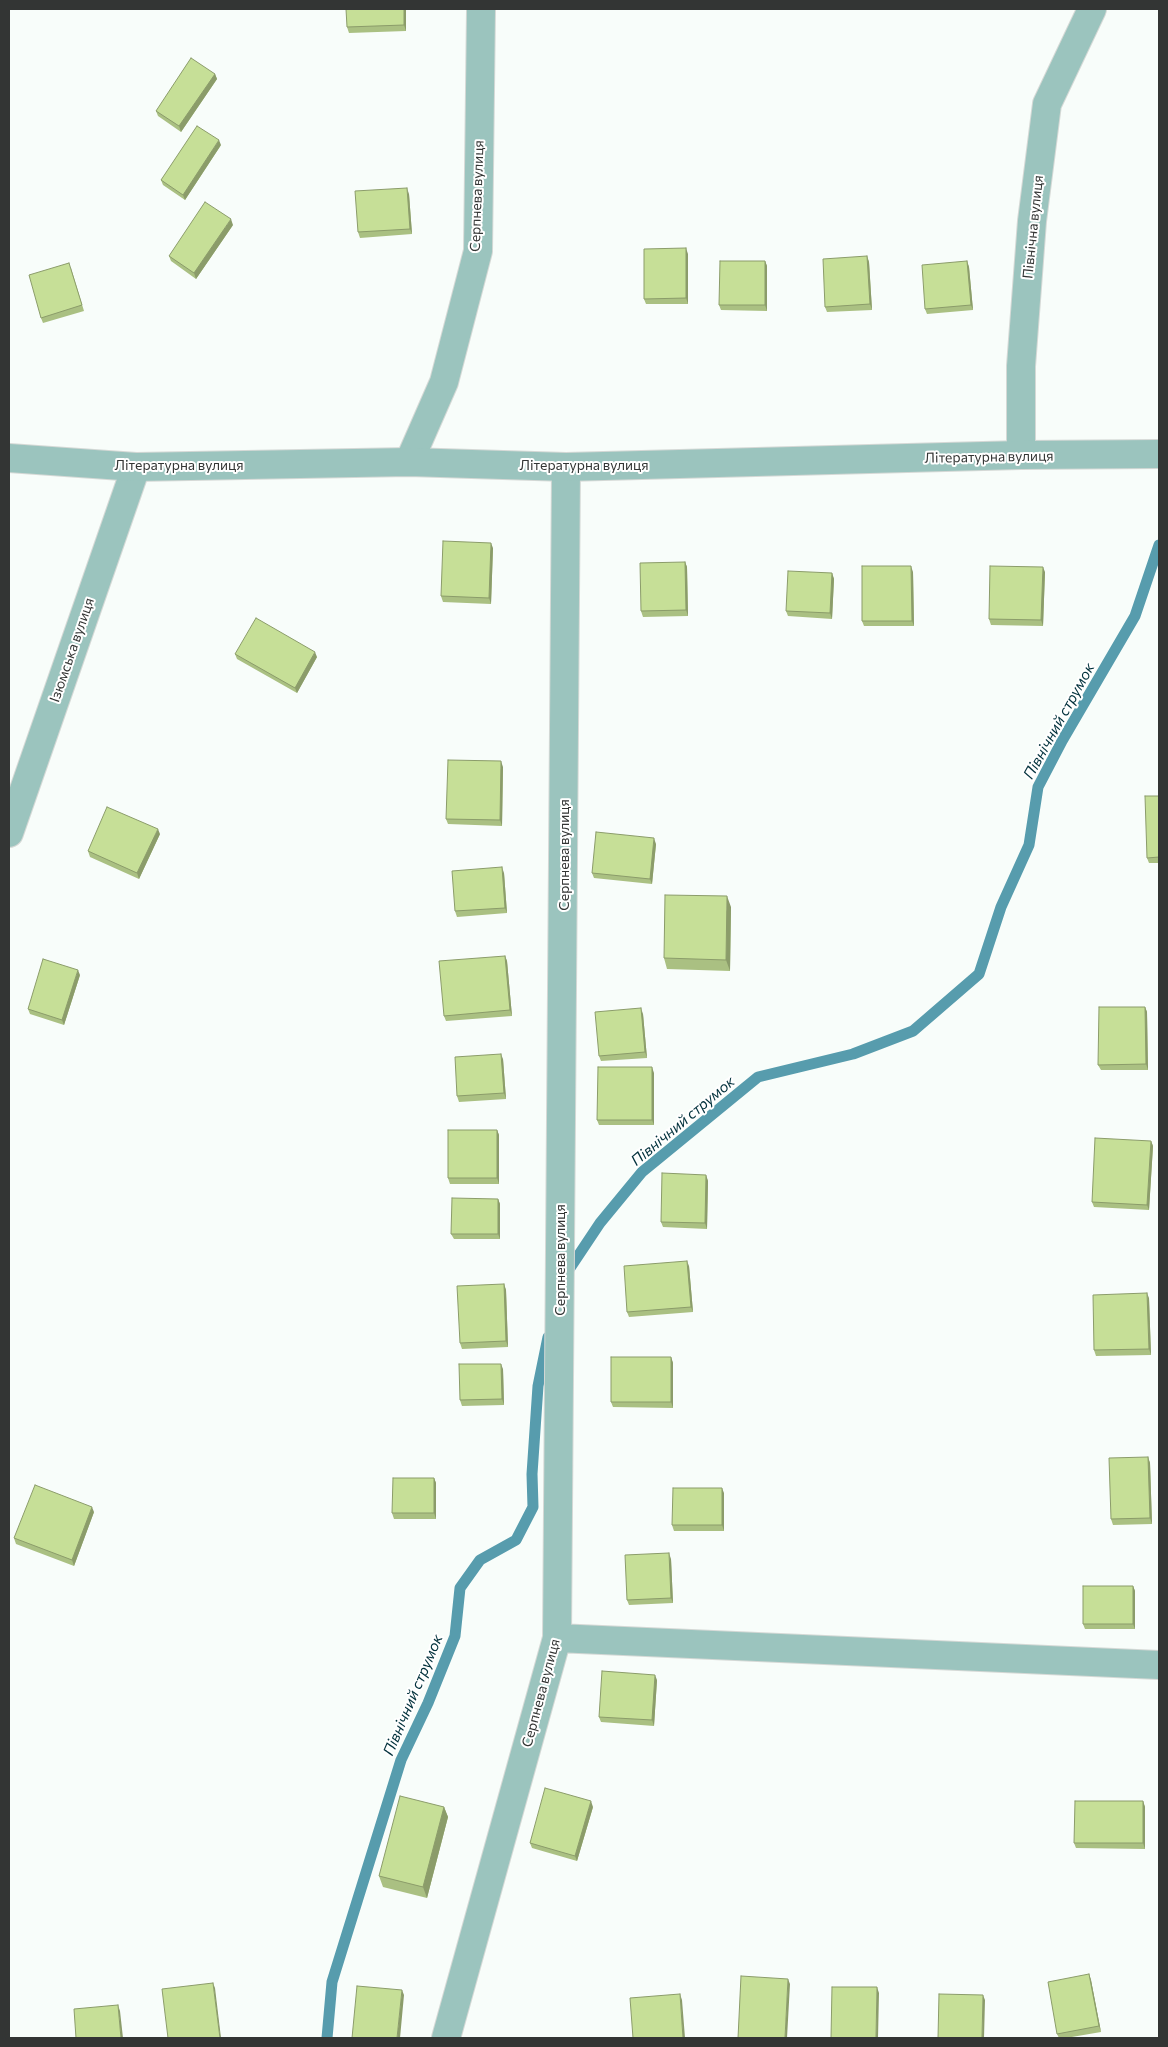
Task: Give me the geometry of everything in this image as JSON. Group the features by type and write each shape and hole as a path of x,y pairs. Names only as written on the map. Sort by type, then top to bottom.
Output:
{"street":[{"name":"Серпнева вулиця","path":"409,462 444,382 478,251 482,9"},
{"name":"Північна вулиця","path":"1021,456 1021,366 1032,221 1047,104 1092,9"},
{"name":"Літературна вулиця","path":"9,458 136,467 409,462 566,467 1159,454"},
{"name":"Ізюмська вулиця","path":"9,833 136,467"},
{"name":"Серпнева вулиця","path":"446,2038 557,1638 566,467"},
{"path":"557,1638 1159,1665"}],"building":[{"path":"346,9 404,9 404,25 347,27"},
{"path":"191,58 215,74 179,126 156,111"},
{"path":"197,126 219,140 183,195 161,180"},
{"path":"407,188 410,229 358,232 355,191"},
{"path":"205,202 231,219 194,273 169,256"},
{"path":"686,248 686,298 644,299 644,249"},
{"path":"867,256 870,304 825,307 823,259"},
{"path":"720,261 765,261 765,305 719,305"},
{"path":"967,261 971,305 925,309 922,265"},
{"path":"69,263 82,305 41,318 29,275"},
{"path":"443,541 491,543 489,598 441,596"},
{"path":"685,562 686,610 641,611 640,563"},
{"path":"862,566 911,566 912,621 862,621"},
{"path":"990,566 1043,567 1041,620 989,619"},
{"path":"788,571 832,573 830,613 786,611"},
{"path":"256,618 315,652 295,688 235,654"},
{"path":"448,760 501,761 500,820 446,819"},
{"path":"1145,796 1159,796 1159,857 1147,858"},
{"path":"107,807 158,829 137,873 88,851"},
{"path":"596,832 654,838 650,879 592,873"},
{"path":"502,867 505,908 455,911 452,871"},
{"path":"665,895 727,896 726,960 664,958"},
{"path":"505,956 510,1010 444,1016 439,961"},
{"path":"43,959 78,970 62,1020 28,1009"},
{"path":"1099,1007 1145,1007 1146,1064 1098,1065"},
{"path":"641,1008 645,1052 599,1056 595,1012"},
{"path":"501,1054 504,1093 457,1096 455,1057"},
{"path":"598,1067 652,1067 652,1120 597,1120"},
{"path":"448,1130 497,1130 497,1178 448,1178"},
{"path":"1095,1138 1151,1141 1147,1205 1092,1202"},
{"path":"662,1173 706,1175 705,1223 661,1222"},
{"path":"452,1198 498,1199 498,1234 451,1234"},
{"path":"687,1261 691,1307 627,1312 624,1266"},
{"path":"504,1284 506,1341 460,1343 457,1286"},
{"path":"1147,1293 1149,1349 1094,1350 1093,1295"},
{"path":"611,1357 671,1357 671,1402 611,1402"},
{"path":"459,1364 501,1364 502,1399 460,1400"},
{"path":"1148,1457 1150,1518 1111,1519 1109,1458"},
{"path":"393,1478 434,1478 434,1513 392,1513"},
{"path":"35,1485 92,1507 72,1560 14,1538"},
{"path":"673,1488 722,1488 722,1525 672,1525"},
{"path":"669,1553 671,1598 627,1600 625,1555"},
{"path":"1083,1586 1133,1586 1133,1624 1083,1624"},
{"path":"602,1671 655,1675 652,1720 599,1717"},
{"path":"545,1788 591,1801 575,1856 530,1843"},
{"path":"400,1796 444,1807 423,1887 379,1876"},
{"path":"1075,1801 1143,1801 1143,1843 1074,1843"},
{"path":"1089,1974 1099,2026 1057,2034 1048,1982"},
{"path":"741,1976 788,1979 785,2038 738,2038"},
{"path":"213,1983 220,2038 168,2038 162,1989"},
{"path":"357,1986 402,1990 397,2038 352,2038"},
{"path":"832,1987 877,1987 876,2038 831,2038"},
{"path":"680,1994 683,2038 633,2038 630,1998"},
{"path":"939,1994 983,1995 982,2038 938,2038"},
{"path":"118,2005 121,2038 76,2038 74,2009"}],"waterway":[{"name":"Північний струмок","path":"566,1274 600,1223 642,1172 758,1077 853,1054 913,1031 979,974 1001,907 1029,845 1038,787 1062,741 1135,616 1159,545"},
{"name":"Північний струмок","path":"327,2038 332,1982 401,1760 428,1703 455,1636 460,1588 480,1560 516,1540 533,1507 532,1474 538,1386 548,1337"}]}
